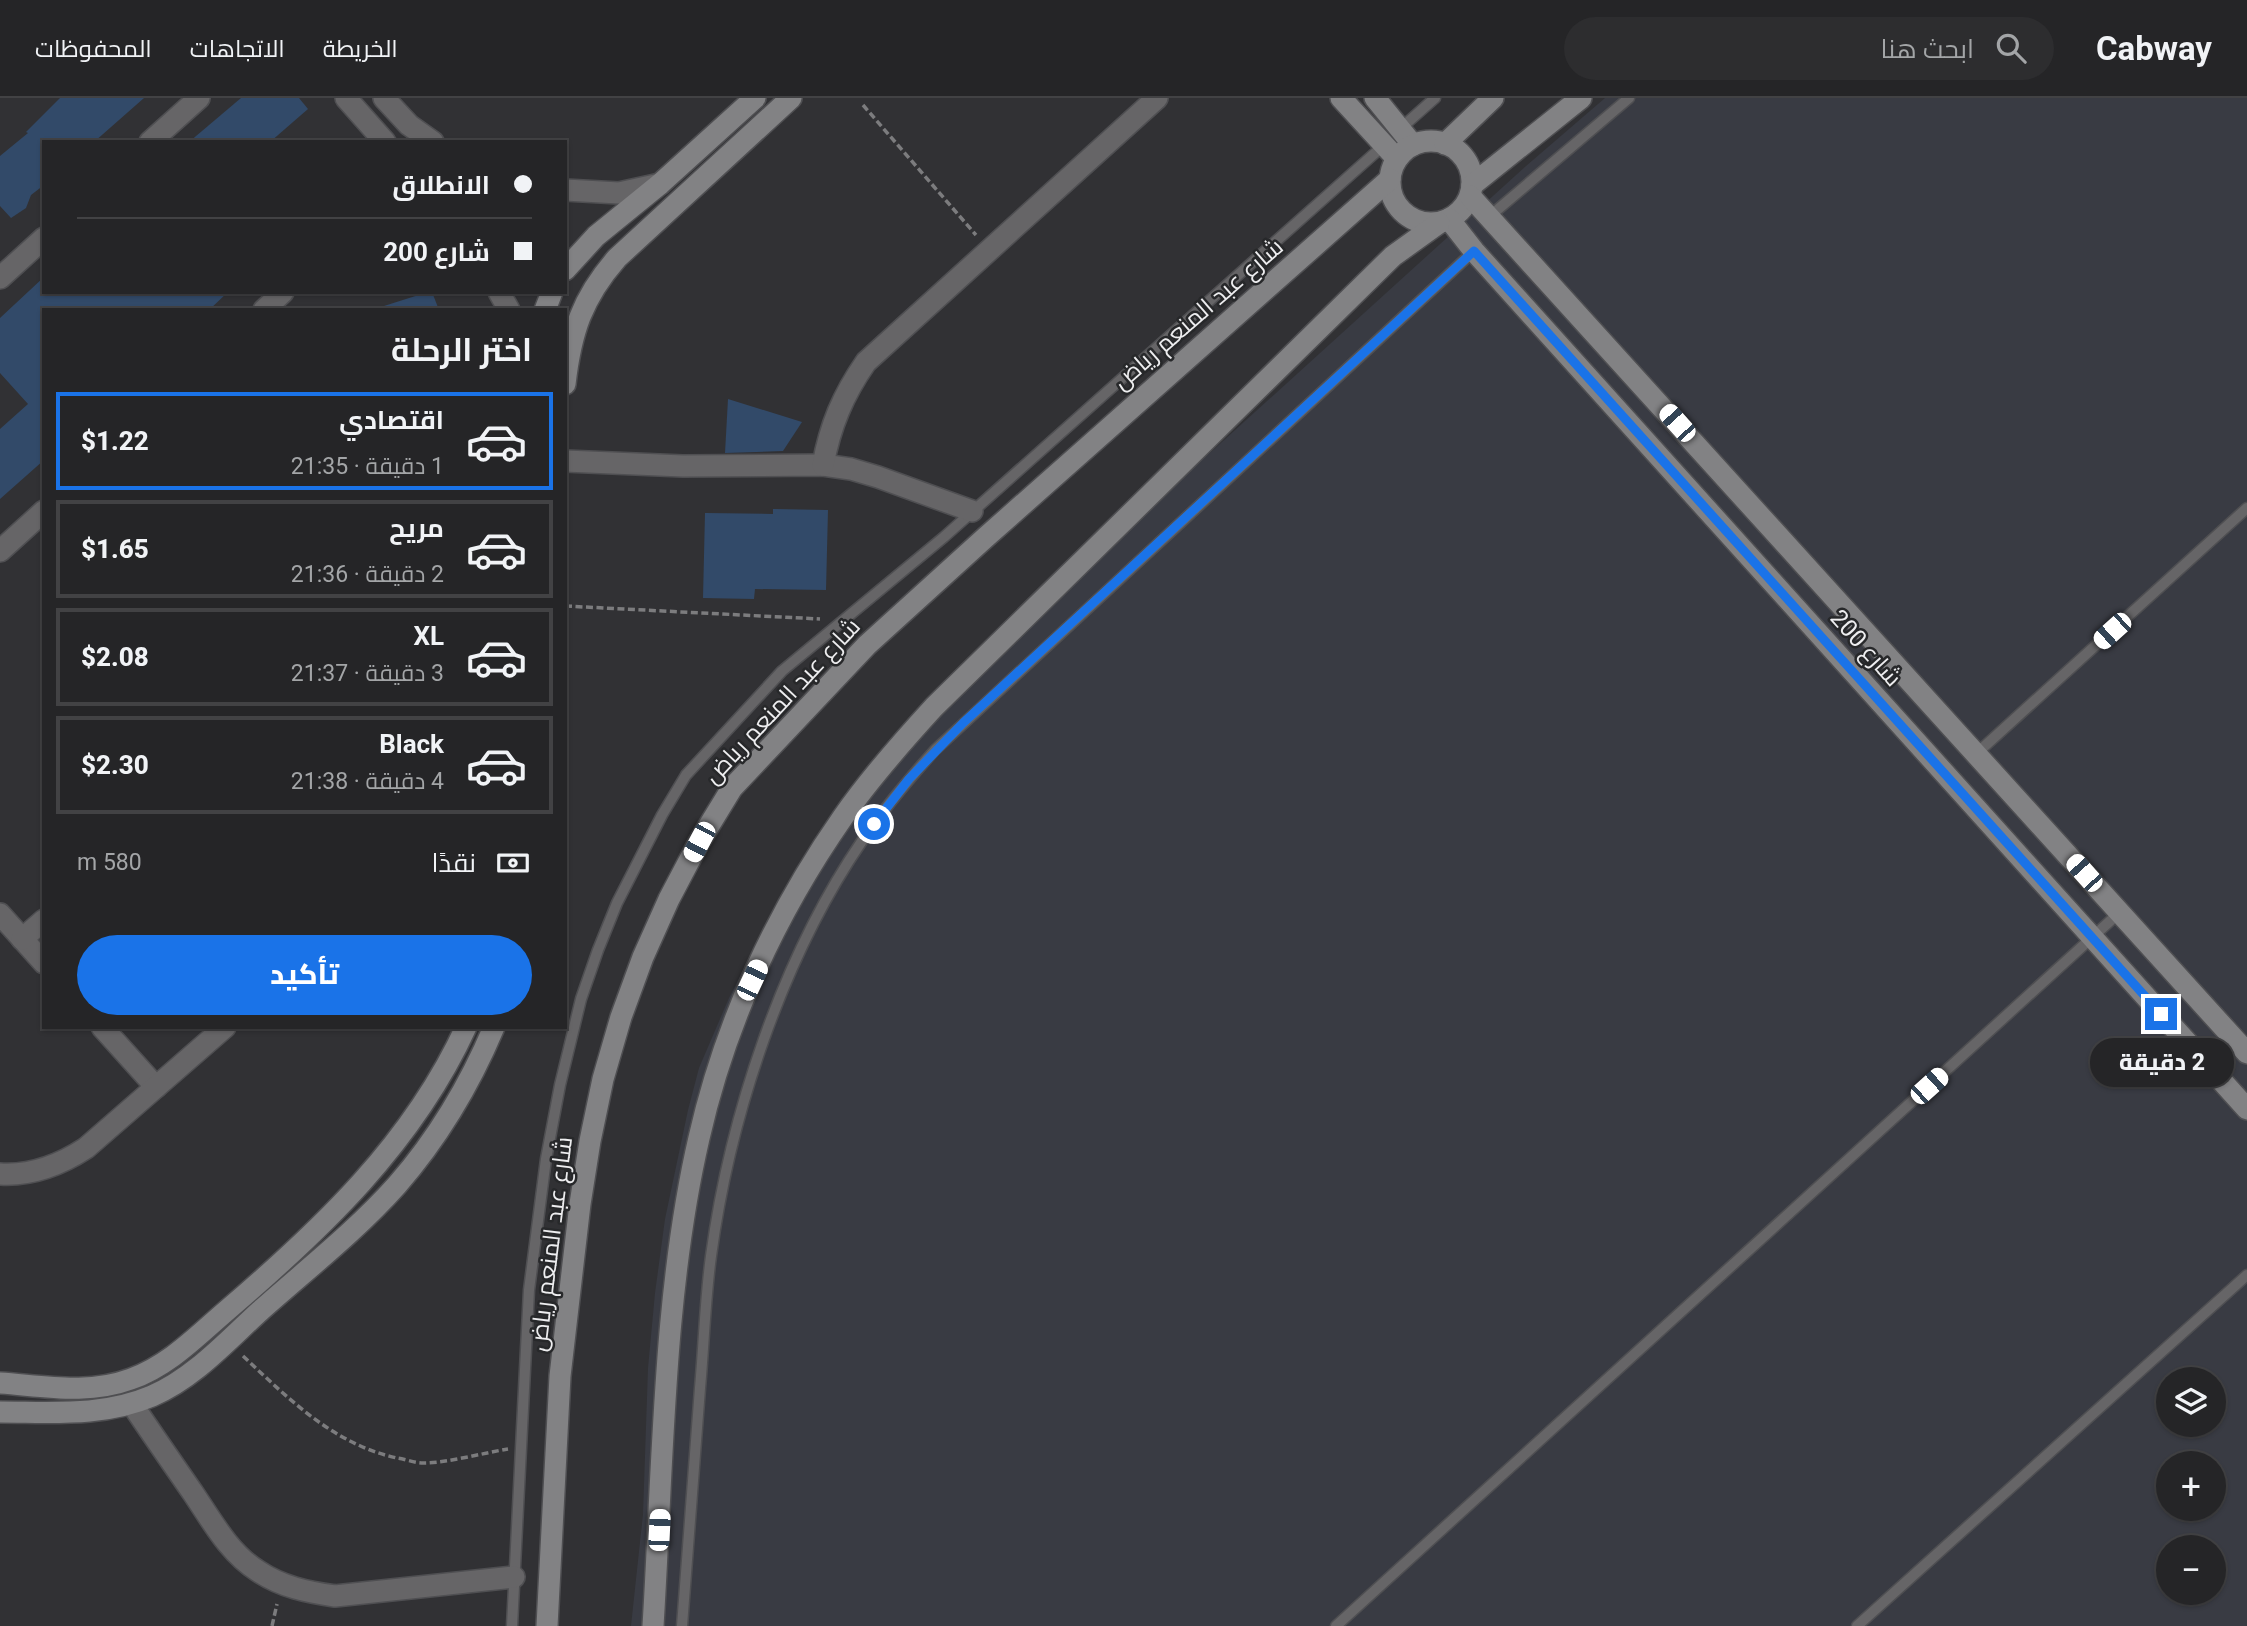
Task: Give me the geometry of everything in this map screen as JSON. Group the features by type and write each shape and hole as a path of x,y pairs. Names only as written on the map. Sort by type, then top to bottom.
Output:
{"street":[{"path":"152,140 199,98"},
{"path":"346,98 383,140"},
{"path":"384,98 408,125 430,140"},
{"path":"567,268 596,236 660,184 755,98"},
{"path":"567,371 572,338 584,304 617,258 791,98"},
{"path":"823,465 837,410 866,362 1157,98"},
{"path":"1341,98 1397,151"},
{"path":"1375,98 1397,151 1394,200 1408,216 1418,221 1444,221"},
{"path":"1445,144 1493,98"},
{"path":"653,1626 668,1371 686,1206 699,1136 718,1068 742,1002 771,937 805,875 879,769 933,707 1393,256 1465,205 1471,191 1581,98"},
{"path":"1397,151 1434,141 1454,148 1468,164 1471,191"},
{"name":"شارع عبد المنعم رياض","path":"547,1626 560,1376 590,1141 607,1066 639,969 669,899 699,842 732,788 867,645 986,537 1397,151"},
{"path":"567,190 619,192 660,184"},
{"path":"660,184 678,202"},
{"name":"شارع 200","path":"1471,191 1490,216 2247,1053"},
{"name":"شارع 200","path":"1444,221 1474,251 2247,1109"},
{"path":"0,278 42,240"},
{"path":"267,308 281,294"},
{"path":"567,461 683,466 823,465 878,477 972,511"},
{"path":"0,551 42,513"},
{"path":"0,915 42,961"},
{"path":"22,939 42,922"},
{"path":"104,1029 156,1087"},
{"path":"0,1174 39,1170 71,1158 223,1029"},
{"path":"0,1383 85,1390 109,1386 154,1369 175,1356 244,1296 369,1177 423,1106 465,1029"},
{"path":"0,1412 92,1412 132,1404 174,1385 192,1372 369,1214 397,1185 446,1120 466,1088 493,1029"},
{"path":"132,1404 235,1553 257,1571 281,1584 307,1592 335,1596 514,1577"}],"lane":[{"path":"512,1626 529,1290 546,1159 567,1049 598,950 639,856 686,775 782,671 903,572 1397,151 1435,98"},
{"path":"1490,216 1629,98"},
{"path":"682,1626 705,1312 721,1200 739,1123 766,1038 803,947 843,870 885,809 935,750 1474,251"},
{"path":"1976,754 2247,508"},
{"path":"1336,1626 2120,912"},
{"path":"1857,1626 2247,1275"}],"path":[{"path":"863,105 988,249"},
{"path":"567,606 844,620"},
{"path":"227,1341 294,1404 322,1426 387,1456 422,1463 520,1446"}],"shaded area":[{"path":"1605,98 2247,98 2247,1626 631,1626 643,1514 648,1368 655,1293 665,1219 699,1068 729,998 772,912 812,844 930,707 1526,166"}],"building":[{"path":"60,98 144,98 96,140 42,140 42,187 31,195 26,208 11,218 0,206 0,156 28,133 26,132"},
{"path":"241,98 299,98 308,109 272,140 191,140"},
{"path":"42,279 42,294 226,294 211,308 42,308 42,462 0,499 0,429 28,404 0,373 0,318"},
{"path":"422,294 433,294 438,308 384,308"},
{"path":"728,399 802,422 783,451 725,453"},
{"path":"773,509 828,510 826,590 755,589 754,599 703,598 705,513 773,514"}],"route":[{"path":"874,824 909,779 963,723 1474,251 2161,1014"}]}
